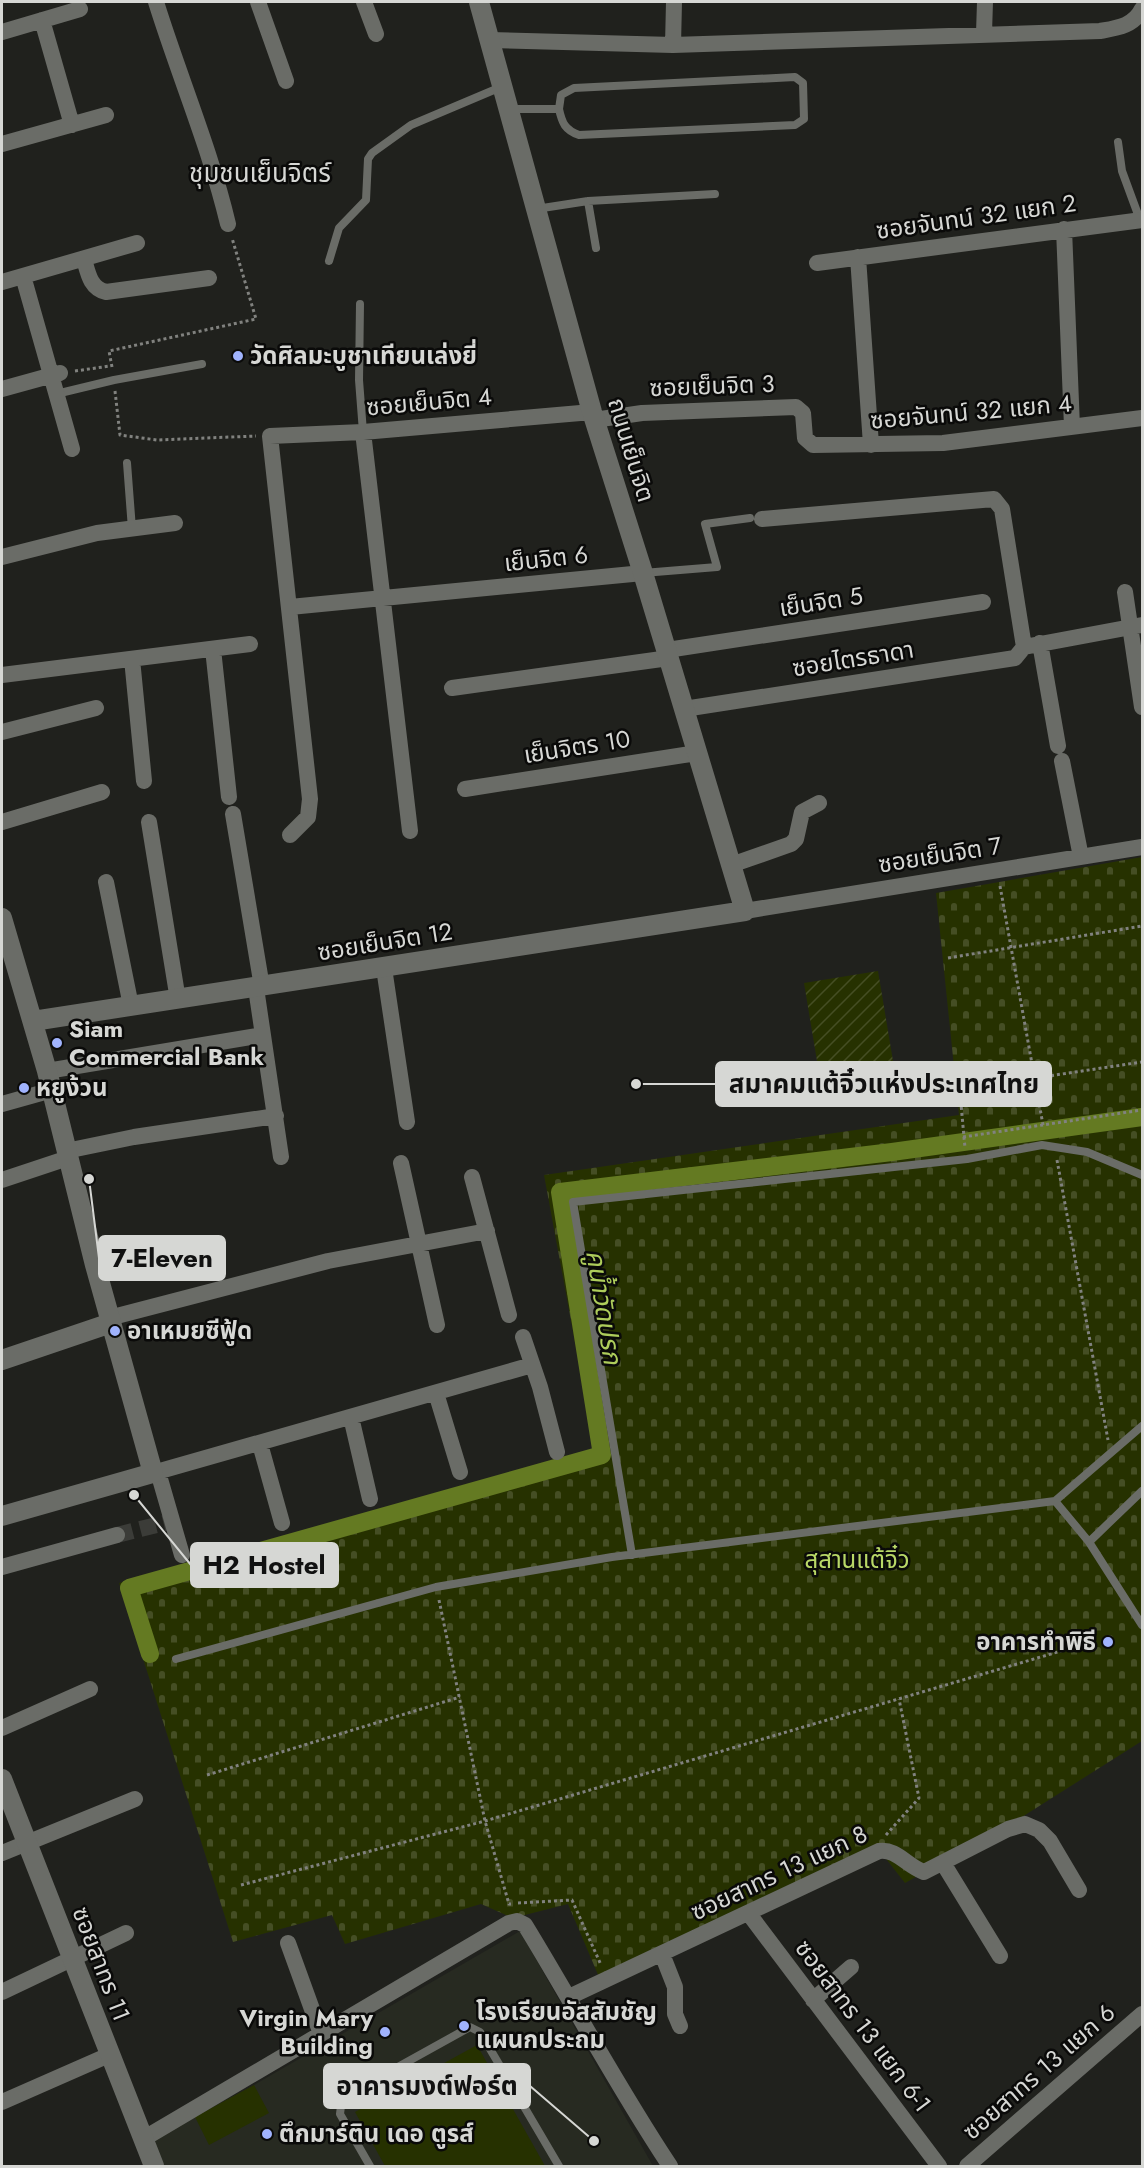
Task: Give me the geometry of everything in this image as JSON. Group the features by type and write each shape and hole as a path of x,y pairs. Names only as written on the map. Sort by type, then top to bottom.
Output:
{"street":[{"path":"156,2 177,69 206,145 228,224"},
{"path":"258,2 286,81"},
{"path":"364,2 376,34"},
{"name":"ถนนเย็นจิต","path":"479,2 593,416 745,910"},
{"path":"673,45 674,2"},
{"path":"984,33 985,2"},
{"path":"2,32 80,9"},
{"path":"489,40 673,45 1116,29 1138,17 1143,9"},
{"path":"42,20 72,125"},
{"path":"2,144 106,115"},
{"name":"ซอยจันทน์ 32 แยก 2","path":"817,263 1141,220"},
{"path":"1064,229 1072,427"},
{"path":"2,282 137,243"},
{"path":"858,257 871,446"},
{"path":"84,259 91,282 98,290 106,292 209,279"},
{"path":"23,276 56,374 56,394 72,449"},
{"path":"2,389 56,374"},
{"name":"ซอยเย็นจิต 3","path":"593,416 796,407"},
{"name":"ซอยจันทน์ 32 แยก 4","path":"796,407 803,413 805,438 808,442 871,446 943,443 1143,418"},
{"name":"ซอยเย็นจิต 4","path":"290,607 270,436 593,416"},
{"path":"363,432 410,831"},
{"path":"756,518 994,499 1002,509 1032,645 1060,754 1081,856"},
{"path":"2,557 71,538 175,523"},
{"name":"เย็นจิต 6","path":"290,607 383,600 643,573"},
{"path":"1125,592 1136,626 1143,707"},
{"name":"เย็นจิต 5","path":"453,688 983,602"},
{"path":"290,607 311,810 290,836"},
{"name":"ซอยไตรธาดา","path":"684,709 1015,658 1032,645 1136,626"},
{"path":"2,675 250,644"},
{"path":"213,649 230,797"},
{"path":"132,659 144,782"},
{"path":"2,732 96,708"},
{"name":"เย็นจิตร 10","path":"465,789 697,753"},
{"path":"2,822 102,792"},
{"path":"731,865 791,844 796,838 802,812 819,803"},
{"path":"233,814 281,1157"},
{"path":"148,822 178,1000"},
{"name":"ซอยเย็นจิต 7","path":"745,910 1143,846"},
{"path":"106,882 131,1006"},
{"name":"ซอยเย็นจิต 12","path":"33,1021 259,988 745,910"},
{"path":"2,918 6,951 33,1021 50,1081 110,1320 182,1555"},
{"path":"384,968 407,1122"},
{"path":"2,1104 50,1081 263,1035"},
{"path":"2,1180 67,1155 134,1137 276,1116"},
{"path":"401,1163 437,1325"},
{"path":"472,1177 509,1315"},
{"path":"2,1359 110,1320 328,1262 487,1231"},
{"path":"523,1337 556,1452"},
{"path":"2,1516 532,1365"},
{"path":"436,1393 460,1472"},
{"path":"351,1417 370,1498"},
{"path":"260,1444 282,1523"},
{"path":"2,1567 117,1535"},
{"path":"2,1728 90,1689"},
{"name":"ซอยสาทร 11","path":"2,1779 154,2166"},
{"path":"2,1853 135,1799"},
{"name":"ซอยสาทร 13 แยก 8","path":"569,1997 879,1851 891,1851 915,1869 924,1872 1008,1829 1025,1824 1039,1830 1050,1841 1079,1890"},
{"path":"943,1863 1000,1956"},
{"name":"ซอยสาทร 13 แยก 6-1","path":"748,1914 939,2166"},
{"path":"143,2139 509,1923 517,1921 525,1925 569,1997 624,2097 670,2166"},
{"path":"2,1992 126,1933"},
{"path":"288,1944 321,2034"},
{"path":"662,1954 675,1987 675,2013 680,2026"},
{"path":"813,2000 851,1967"},
{"name":"ซอยสาทร 13 แยก 6","path":"967,2166 1143,2014"},
{"path":"2,2102 109,2055"}],"lane":[{"path":"795,77 803,83 804,119 795,125 579,135 570,131 562,123 559,109 561,95 574,88 795,77"},
{"path":"329,261 339,228 366,200 368,159 372,153 411,125 502,87"},
{"path":"508,109 559,109"},
{"path":"1118,142 1122,171 1141,220"},
{"path":"536,209 588,201 715,194"},
{"path":"588,201 596,248"},
{"path":"360,304 359,380 363,432"},
{"path":"56,394 114,380 202,364"},
{"path":"127,463 132,529"},
{"name":"เย็นจิต 6","path":"643,573 717,567 705,524 756,518"},
{"path":"632,1555 573,1202 967,1158 1042,1145 1087,1152 1143,1175"},
{"path":"176,1659 436,1587 632,1555 1055,1502 1143,1426"},
{"path":"1089,1542 1143,1491"},
{"path":"1055,1502 1089,1542 1143,1626"},
{"path":"370,2166 340,2114 342,2098 470,2027 480,2032 559,2166"}],"path":[{"path":"56,374 111,366"},
{"path":"1000,886 1043,1125"},
{"path":"948,958 1143,926"},
{"path":"962,1089 1143,1062"},
{"path":"950,1094 960,1093 965,1149"},
{"path":"963,1137 1143,1110"},
{"path":"1054,1147 1110,1454"},
{"path":"436,1587 485,1821 509,1904 573,1900 604,1970"},
{"path":"241,1885 485,1821 1061,1651"},
{"path":"207,1775 460,1697"},
{"path":"885,1836 919,1798 899,1698"}],"shaded area":[{"name":"โรงเรียนอัสสัมชัญ แผนกประถม","path":"520,1931 653,2166 164,2166 151,2141 254,2085"}],"green space":[{"name":"สุสานแต้จิ๋ว","path":"1142,857 1142,1741 1014,1822 905,1883 876,1846 599,1977 568,1904 513,1918 481,1904 345,1944 332,1915 233,1942 119,1583 595,1450 544,1175 959,1115 936,893"},
{"path":"878,971 894,1067 820,1079 804,983"},
{"path":"477,2045 545,2166 385,2166 355,2112"},
{"path":"254,2085 269,2113 209,2145 195,2117"}],"waterway":[{"name":"คูน้ำวัดปรก","path":"150,1654 129,1588 602,1455 560,1192 892,1152 1142,1117"}],"tunnel":[{"path":"117,1535 172,1521"}],"place":[{"name":"วัดศิลมะบูชาเทียนเล่งยี่","path":"238,356"},
{"name":"Siam Commercial Bank","path":"57,1043"},
{"name":"สมาคมแต้จิ๋วแห่งประเทศไทย","path":"636,1084"},
{"name":"หยูง้วน","path":"24,1088"},
{"name":"7-Eleven","path":"89,1179"},
{"name":"อาเหมยซีฟู้ด","path":"115,1331"},
{"name":"H2 Hostel","path":"134,1495"},
{"name":"อาคารทำพิธี","path":"1108,1642"},
{"name":"โรงเรียนอัสสัมชัญ แผนกประถม","path":"464,2026"},
{"name":"Virgin Mary Building","path":"385,2032"},
{"name":"ตึกมาร์ติน เดอ ตูรส์","path":"267,2134"},
{"name":"อาคารมงต์ฟอร์ต","path":"594,2141"}],"district":[{"name":"ชุมชนเย็นจิตร์","path":"260,173"}]}
